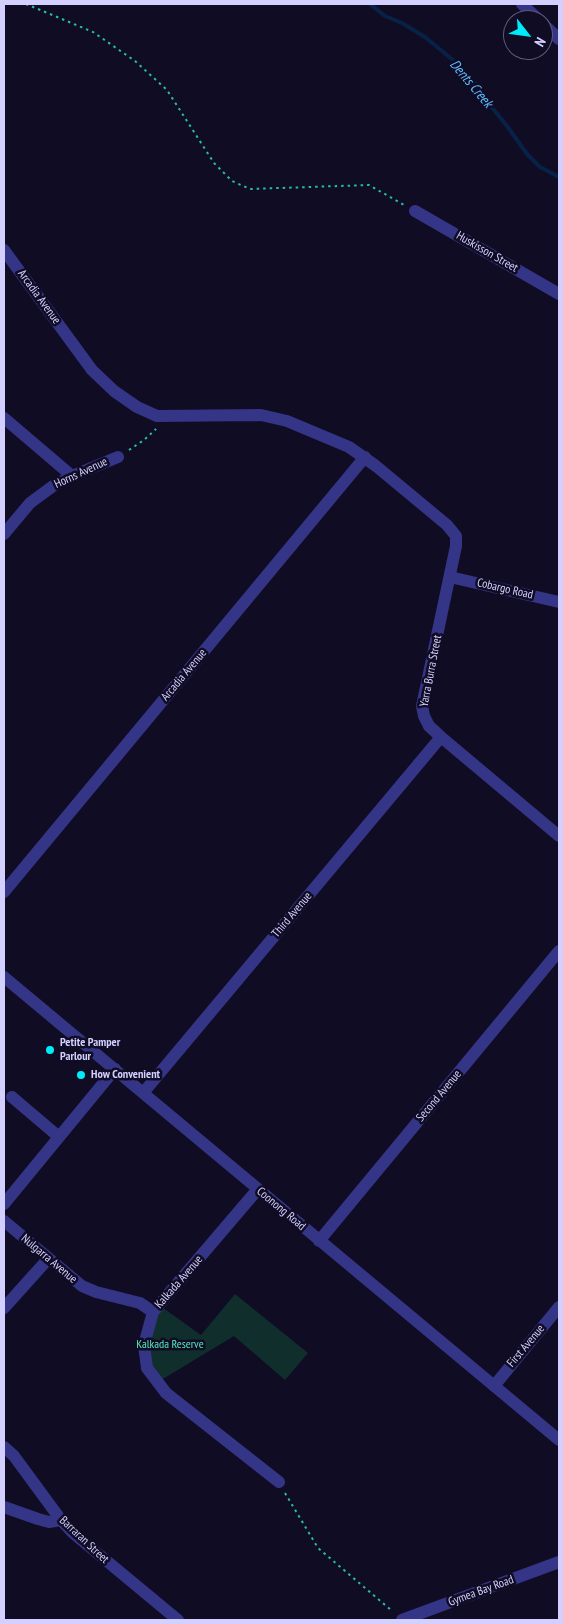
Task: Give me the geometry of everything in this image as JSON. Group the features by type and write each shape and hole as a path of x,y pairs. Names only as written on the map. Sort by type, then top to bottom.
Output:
{"street":[{"name":"Huskisson Street","path":"415,211 559,294"},
{"name":"Arcadia Avenue","path":"4,250 99,377 137,408 157,416 169,417 250,414 273,416 334,439 364,457 447,525 456,536"},
{"path":"4,418 72,476"},
{"name":"Horns Avenue","path":"4,534 30,503 53,486 118,457"},
{"name":"Arcadia Avenue","path":"4,892 364,457"},
{"name":"Yarra Burra Street","path":"456,536 450,577 422,706 424,716 429,726 441,737 559,836"},
{"name":"Cobargo Road","path":"450,577 559,602"},
{"name":"Third Avenue","path":"143,1092 441,737"},
{"name":"Second Avenue","path":"319,1240 559,951"},
{"name":"Coonong Road","path":"4,977 559,1440"},
{"path":"4,1204 115,1069"},
{"path":"12,1097 59,1137"},
{"name":"Kalkada Avenue","path":"258,1189 153,1312 144,1345 147,1368 166,1393 279,1482"},
{"name":"Nulgarra Avenue","path":"4,1220 82,1286 96,1292 140,1303 153,1312"},
{"path":"4,1308 48,1259"},
{"name":"First Avenue","path":"494,1386 559,1307"},
{"name":"Barraran Street","path":"4,1447 14,1456 62,1520 85,1543 178,1620"},
{"path":"4,1507 23,1515 50,1522 62,1520"},
{"name":"Gymea Bay Road","path":"402,1620 559,1562"}],"path":[{"path":"26,4 93,32 135,61 167,90 214,163 232,181 250,189 369,185 415,211"},
{"path":"118,457 144,440 169,417"},
{"path":"279,1482 318,1548 390,1610"}],"green space":[{"name":"Kalkada Reserve","path":"235,1294 308,1353 285,1380 234,1336 158,1382 147,1368 153,1312 159,1305 201,1335"}],"waterway":[{"name":"Dents Creek","path":"370,4 385,16 402,23 425,37 459,65 476,84 527,154 540,167 559,177"}],"place":[{"name":"Petite Pamper Parlour","path":"50,1050"},
{"name":"How Convenient","path":"81,1075"}]}
